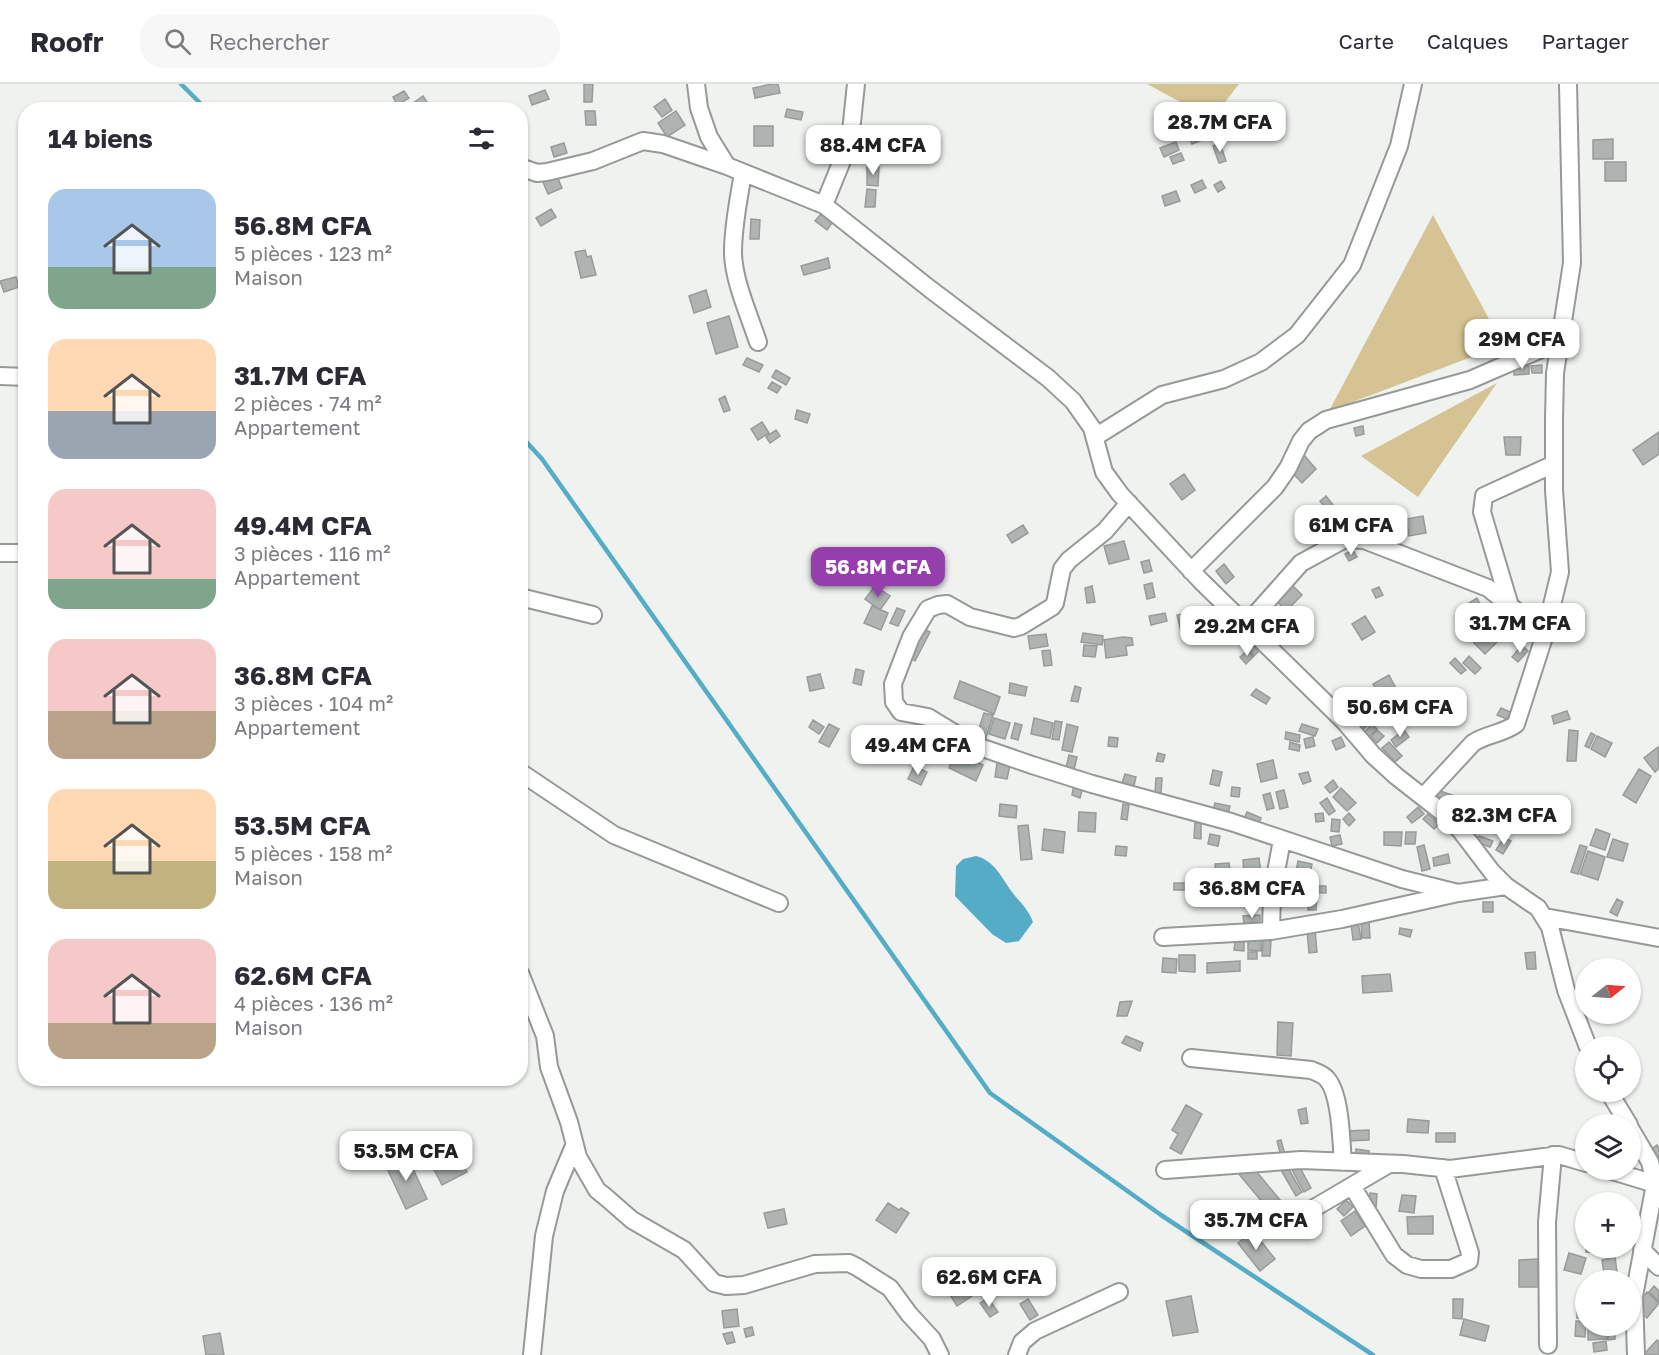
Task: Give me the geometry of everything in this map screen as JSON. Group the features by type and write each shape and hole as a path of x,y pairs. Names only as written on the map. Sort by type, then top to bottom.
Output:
{"street":[{"path":"696,84 699,108 709,137 727,166"},
{"path":"824,205 852,132 856,84"},
{"path":"1095,437 1149,401 1162,395 1224,379 1261,362 1297,335 1352,265 1400,146 1413,84"},
{"path":"1423,798 1473,742 1480,737 1516,724 1545,634 1560,572 1554,464 1555,373 1572,263 1568,84"},
{"path":"528,170 537,173 547,172 593,161 643,141 663,144 727,166 824,205 1048,378 1080,410 1095,437 1104,472 1110,482 1191,571 1344,721 1373,754 1396,776 1442,812 1460,830 1492,872 1506,886 1538,908 1550,927 1566,990 1584,1036"},
{"path":"743,173 733,253 758,342"},
{"path":"1191,571 1275,487 1288,468 1301,441 1317,425 1341,415 1470,380 1560,341"},
{"path":"0,376 18,377"},
{"path":"1510,606 1482,512 1484,496 1554,464"},
{"path":"1129,503 1105,531 1062,568 1055,603 1052,607 1021,626 1014,628 970,617 947,603 928,609 911,637 894,684 894,702 901,712 928,717 974,745 989,751 1092,784 1232,822 1401,879 1458,893"},
{"path":"1246,625 1301,563 1345,539 1364,540 1488,588 1545,634"},
{"path":"0,553 18,553"},
{"path":"528,599 593,615"},
{"path":"528,777 614,835 778,903"},
{"path":"1271,931 1272,893 1282,840"},
{"path":"1163,937 1271,931 1352,917 1458,893 1506,886"},
{"path":"1545,917 1659,938"},
{"path":"528,993 545,1036 549,1067 569,1122 574,1146 597,1190 632,1220 684,1250 714,1283 726,1286 744,1285 815,1264 849,1263 881,1280 890,1288 909,1314 932,1338 940,1355"},
{"path":"1191,1058 1311,1070 1320,1073 1327,1078 1335,1096 1343,1162"},
{"path":"532,1355 544,1236 555,1191 574,1146"},
{"path":"1636,1355 1633,1304 1642,1250 1657,1185 1650,1162 1641,1146"},
{"path":"1165,1170 1301,1160 1462,1168 1553,1155 1566,1155 1575,1159"},
{"path":"1548,1345 1547,1222 1553,1155"},
{"path":"1304,1214 1390,1164"},
{"path":"1352,1186 1397,1258 1413,1268 1451,1269 1469,1261 1470,1253 1443,1168"},
{"path":"1641,1180 1657,1185"},
{"path":"1642,1250 1659,1267"},
{"path":"1017,1355 1022,1342 1035,1331 1119,1292"}],"shaded area":[{"path":"1147,84 1239,84 1212,119"},
{"path":"1433,215 1503,345 1329,411"},
{"path":"1497,383 1418,497 1361,456"}],"water":[{"path":"976,856 983,858 997,870 1031,917 1033,922 1019,941 1006,943 992,934 955,896 956,866 963,859"}],"building":[{"path":"584,84 593,84 592,102 584,102"},
{"path":"778,84 780,93 755,98 753,88"},
{"path":"545,90 549,99 532,105 529,96"},
{"path":"404,91 409,98 402,102 396,102 393,97"},
{"path":"423,96 427,102 415,102"},
{"path":"665,99 672,110 662,117 654,107"},
{"path":"787,109 803,112 801,120 785,117"},
{"path":"585,111 595,111 596,125 586,125"},
{"path":"676,111 685,125 667,137 658,123"},
{"path":"754,126 773,126 773,146 754,146"},
{"path":"1204,131 1207,138 1192,144 1189,137"},
{"path":"1613,139 1613,159 1593,159 1593,140"},
{"path":"1176,142 1179,150 1164,157 1160,148"},
{"path":"564,143 567,153 554,157 551,147"},
{"path":"1220,143 1226,161 1219,163 1213,146"},
{"path":"1181,153 1184,160 1173,164 1170,157"},
{"path":"1605,162 1626,162 1626,181 1605,181"},
{"path":"867,167 879,167 878,186 867,185"},
{"path":"554,169 562,188 548,194 540,175"},
{"path":"1202,180 1206,188 1195,193 1191,185"},
{"path":"1221,181 1225,188 1218,192 1214,185"},
{"path":"867,189 876,190 875,207 865,207"},
{"path":"1176,191 1180,201 1165,206 1162,196"},
{"path":"551,209 556,217 541,226 536,218"},
{"path":"821,214 832,223 827,230 815,221"},
{"path":"751,219 760,220 759,239 750,239"},
{"path":"585,250 587,257 591,256 596,275 581,278 575,252"},
{"path":"828,258 830,268 804,275 801,266"},
{"path":"16,277 18,287 4,292 0,281"},
{"path":"706,290 711,307 694,313 689,296"},
{"path":"729,316 738,347 716,354 707,323"},
{"path":"747,358 763,365 759,372 743,365"},
{"path":"1542,365 1542,373 1532,373 1531,366"},
{"path":"1529,366 1529,374 1514,375 1514,367"},
{"path":"776,370 790,378 786,385 772,377"},
{"path":"772,382 781,387 777,393 768,388"},
{"path":"725,396 730,410 724,412 719,399"},
{"path":"797,410 810,414 807,423 795,419"},
{"path":"762,422 769,433 758,440 751,429"},
{"path":"1363,426 1364,434 1356,436 1354,428"},
{"path":"776,430 780,436 770,443 766,437"},
{"path":"1659,432 1659,454 1643,465 1633,450"},
{"path":"1504,437 1521,437 1520,455 1506,455"},
{"path":"1303,454 1316,469 1302,483 1288,468"},
{"path":"1184,474 1195,490 1182,500 1170,484"},
{"path":"1326,496 1336,509 1330,514 1320,501"},
{"path":"1423,516 1426,533 1409,536 1406,519"},
{"path":"1023,525 1028,533 1012,543 1007,535"},
{"path":"1124,541 1129,559 1109,564 1104,546"},
{"path":"1353,550 1357,557 1349,561 1345,554"},
{"path":"1149,560 1152,571 1144,573 1141,562"},
{"path":"1224,564 1234,577 1226,584 1216,571"},
{"path":"1152,583 1155,597 1147,599 1144,585"},
{"path":"1290,583 1302,595 1286,611 1274,598"},
{"path":"875,586 890,596 880,610 865,599"},
{"path":"1092,586 1095,602 1087,603 1085,588"},
{"path":"1379,587 1383,595 1376,598 1372,590"},
{"path":"1477,598 1481,606 1466,615 1461,608"},
{"path":"872,606 888,613 881,630 864,623"},
{"path":"897,608 905,611 898,626 890,623"},
{"path":"1193,612 1199,637 1183,640 1177,615"},
{"path":"1165,613 1167,621 1151,625 1149,616"},
{"path":"1365,616 1375,632 1362,640 1352,624"},
{"path":"1271,625 1284,636 1274,648 1261,636"},
{"path":"924,629 930,632 915,661 908,656"},
{"path":"1487,629 1499,640 1485,654 1474,643"},
{"path":"1083,633 1103,636 1102,645 1081,642"},
{"path":"1046,634 1048,646 1030,649 1028,636"},
{"path":"1132,638 1133,645 1126,646 1127,655 1106,658 1104,640"},
{"path":"1255,644 1260,650 1254,656 1249,650"},
{"path":"1084,645 1097,646 1095,657 1083,656"},
{"path":"1522,645 1528,651 1518,662 1512,657"},
{"path":"1050,650 1052,665 1044,666 1042,651"},
{"path":"1248,650 1253,657 1246,664 1240,657"},
{"path":"1469,656 1481,668 1475,674 1463,663"},
{"path":"1455,658 1466,670 1461,674 1450,663"},
{"path":"856,669 864,671 861,685 853,683"},
{"path":"820,674 824,688 810,691 807,677"},
{"path":"1389,675 1399,694 1383,703 1373,684"},
{"path":"960,681 1000,697 994,714 954,698"},
{"path":"1010,683 1027,687 1025,696 1009,693"},
{"path":"1075,686 1081,688 1078,702 1071,701"},
{"path":"1256,689 1270,698 1266,704 1251,695"},
{"path":"1501,708 1510,712 1507,719 1497,715"},
{"path":"1567,711 1570,719 1554,724 1552,716"},
{"path":"1362,712 1371,723 1359,732 1350,722"},
{"path":"984,713 993,715 985,741 976,738"},
{"path":"994,718 1010,723 1005,739 989,734"},
{"path":"1034,718 1053,723 1050,738 1031,734"},
{"path":"813,720 824,727 819,734 809,727"},
{"path":"1055,721 1062,722 1059,740 1052,739"},
{"path":"1015,723 1022,725 1018,740 1011,738"},
{"path":"829,724 839,729 829,747 819,742"},
{"path":"1067,724 1078,727 1072,752 1062,750"},
{"path":"1302,724 1318,729 1315,736 1299,731"},
{"path":"1372,724 1377,729 1365,740 1361,736"},
{"path":"909,730 923,738 914,754 900,746"},
{"path":"1377,730 1384,736 1377,743 1371,737"},
{"path":"1404,730 1409,737 1396,747 1391,740"},
{"path":"1569,730 1578,731 1576,761 1567,761"},
{"path":"1286,732 1300,735 1299,742 1285,739"},
{"path":"1591,733 1595,735 1589,748 1585,746"},
{"path":"858,736 872,744 868,753 853,746"},
{"path":"1597,736 1612,743 1605,757 1591,749"},
{"path":"1109,737 1118,738 1117,747 1108,746"},
{"path":"1313,737 1315,746 1306,748 1304,739"},
{"path":"1341,737 1345,746 1336,750 1332,741"},
{"path":"1290,742 1300,745 1299,751 1289,749"},
{"path":"1389,742 1402,756 1395,762 1382,748"},
{"path":"1658,747 1659,768 1655,772 1644,758"},
{"path":"956,753 983,765 976,781 949,768"},
{"path":"1158,753 1165,755 1163,762 1156,761"},
{"path":"1069,755 1077,757 1073,774 1065,772"},
{"path":"1273,760 1277,778 1261,782 1257,764"},
{"path":"997,763 1010,765 1007,779 995,777"},
{"path":"914,766 927,772 921,785 908,779"},
{"path":"1639,769 1651,776 1636,803 1623,795"},
{"path":"1213,770 1222,772 1219,786 1210,784"},
{"path":"1308,772 1311,781 1303,784 1299,774"},
{"path":"1125,774 1136,777 1133,790 1121,786"},
{"path":"1156,778 1162,778 1161,794 1155,793"},
{"path":"1333,780 1338,787 1330,793 1325,787"},
{"path":"1074,784 1083,787 1080,798 1072,795"},
{"path":"1232,787 1240,788 1239,797 1231,796"},
{"path":"1341,788 1356,803 1347,811 1333,797"},
{"path":"1284,790 1288,807 1280,809 1276,792"},
{"path":"1437,790 1455,796 1452,805 1434,798"},
{"path":"1270,793 1274,808 1267,810 1263,795"},
{"path":"1499,796 1517,802 1513,816 1495,810"},
{"path":"1327,798 1335,811 1329,815 1320,803"},
{"path":"1467,802 1475,806 1469,821 1461,817"},
{"path":"1215,803 1230,806 1228,815 1213,812"},
{"path":"1000,804 1017,806 1016,818 999,816"},
{"path":"1123,804 1129,805 1127,820 1121,819"},
{"path":"1418,807 1424,814 1412,823 1407,817"},
{"path":"1079,812 1096,813 1095,832 1078,831"},
{"path":"1247,812 1261,818 1258,826 1243,821"},
{"path":"1323,813 1324,821 1316,822 1315,814"},
{"path":"1349,813 1355,820 1349,826 1343,819"},
{"path":"1428,814 1439,824 1434,829 1423,819"},
{"path":"1332,819 1340,820 1339,832 1331,831"},
{"path":"1195,823 1201,823 1201,839 1194,838"},
{"path":"1028,825 1032,859 1021,860 1018,826"},
{"path":"1044,829 1065,832 1063,853 1042,850"},
{"path":"1596,829 1610,834 1605,850 1590,845"},
{"path":"1384,832 1402,832 1401,846 1384,845"},
{"path":"1406,832 1416,832 1415,844 1405,844"},
{"path":"1210,834 1220,836 1218,846 1208,844"},
{"path":"1340,835 1342,844 1332,846 1330,837"},
{"path":"1479,836 1493,841 1490,847 1476,842"},
{"path":"1504,837 1511,841 1503,854 1496,850"},
{"path":"1613,839 1628,844 1623,861 1607,857"},
{"path":"1424,845 1430,869 1422,871 1417,847"},
{"path":"1580,845 1587,847 1578,874 1571,872"},
{"path":"1116,846 1127,847 1126,856 1115,855"},
{"path":"1588,851 1605,857 1598,880 1580,874"},
{"path":"1448,854 1450,863 1434,866 1433,858"},
{"path":"1259,858 1261,873 1244,875 1243,860"},
{"path":"1298,861 1312,864 1309,880 1295,877"},
{"path":"1229,863 1231,879 1216,880 1215,864"},
{"path":"1174,883 1188,883 1188,890 1174,890"},
{"path":"1196,884 1202,884 1200,898 1195,897"},
{"path":"1307,886 1326,886 1326,893 1307,892"},
{"path":"1308,894 1317,894 1316,910 1308,910"},
{"path":"1617,899 1623,902 1617,916 1610,912"},
{"path":"1483,902 1493,902 1493,912 1483,912"},
{"path":"1260,915 1260,922 1244,923 1243,916"},
{"path":"1369,921 1370,938 1362,938 1361,922"},
{"path":"1358,922 1361,939 1353,940 1351,923"},
{"path":"1400,928 1412,930 1410,937 1399,934"},
{"path":"1307,930 1315,930 1317,952 1309,953"},
{"path":"1248,940 1261,940 1261,951 1248,950"},
{"path":"1263,940 1271,940 1270,956 1262,956"},
{"path":"1235,942 1244,942 1244,951 1234,950"},
{"path":"1248,952 1257,952 1257,959 1248,959"},
{"path":"1535,952 1536,969 1527,969 1525,953"},
{"path":"1179,955 1195,955 1195,972 1179,971"},
{"path":"1163,958 1177,959 1176,973 1162,972"},
{"path":"1240,961 1240,971 1207,973 1207,963"},
{"path":"1390,974 1392,991 1363,993 1362,976"},
{"path":"1132,1001 1127,1016 1117,1016 1120,1002"},
{"path":"1278,1022 1293,1023 1291,1056 1277,1055"},
{"path":"1126,1036 1143,1043 1140,1051 1122,1043"},
{"path":"1186,1105 1202,1114 1181,1154 1170,1148 1178,1134 1172,1130"},
{"path":"1306,1108 1308,1123 1301,1124 1298,1110"},
{"path":"1408,1119 1429,1121 1428,1133 1407,1132"},
{"path":"1369,1130 1369,1140 1346,1141 1345,1131"},
{"path":"1436,1133 1455,1133 1455,1142 1436,1142"},
{"path":"450,1139 467,1172 442,1185 425,1152"},
{"path":"1281,1140 1285,1155 1281,1156 1277,1141"},
{"path":"1657,1145 1659,1148 1659,1164 1650,1150"},
{"path":"1356,1149 1369,1151 1368,1159 1355,1157"},
{"path":"406,1154 427,1199 406,1209 385,1164"},
{"path":"1298,1164 1311,1188 1304,1192 1291,1168"},
{"path":"1288,1168 1302,1192 1296,1196 1282,1172"},
{"path":"1256,1171 1285,1206 1274,1216 1238,1173"},
{"path":"1370,1193 1377,1194 1376,1209 1368,1208"},
{"path":"1402,1195 1416,1196 1414,1213 1399,1211"},
{"path":"1346,1200 1353,1207 1344,1216 1337,1209"},
{"path":"888,1203 909,1213 896,1233 876,1220"},
{"path":"784,1209 787,1224 768,1228 764,1213"},
{"path":"1355,1211 1365,1226 1351,1236 1341,1221"},
{"path":"1433,1216 1433,1234 1408,1234 1407,1217"},
{"path":"1253,1231 1275,1259 1260,1271 1238,1243"},
{"path":"1569,1253 1575,1255 1575,1258 1586,1258 1582,1270 1575,1270 1575,1273 1564,1270"},
{"path":"1615,1258 1617,1270 1603,1270 1602,1260"},
{"path":"1538,1259 1538,1287 1519,1287 1519,1260"},
{"path":"962,1281 972,1296 957,1306 947,1290"},
{"path":"1654,1286 1659,1291 1659,1301 1649,1292"},
{"path":"1647,1292 1659,1303 1647,1318 1641,1313 1641,1299"},
{"path":"1191,1296 1198,1332 1173,1336 1166,1301"},
{"path":"988,1298 998,1312 990,1317 980,1303"},
{"path":"1028,1299 1038,1315 1030,1320 1020,1304"},
{"path":"1453,1299 1463,1299 1462,1319 1453,1318"},
{"path":"737,1309 739,1326 724,1328 722,1311"},
{"path":"1464,1319 1489,1326 1485,1341 1460,1335"},
{"path":"752,1327 754,1335 746,1337 744,1329"},
{"path":"732,1332 735,1342 727,1344 723,1334"},
{"path":"220,1333 224,1355 206,1355 203,1336"},
{"path":"1588,1336 1607,1336 1607,1339 1588,1340"},
{"path":"1608,1336 1615,1336 1615,1339 1608,1340"},
{"path":"1657,1340 1659,1355 1647,1355 1645,1353"},
{"path":"1606,1341 1607,1350 1594,1352 1593,1343"}],"waterway":[{"path":"181,84 199,102"},
{"path":"528,444 542,459 990,1093 1161,1215 1373,1355"}]}
